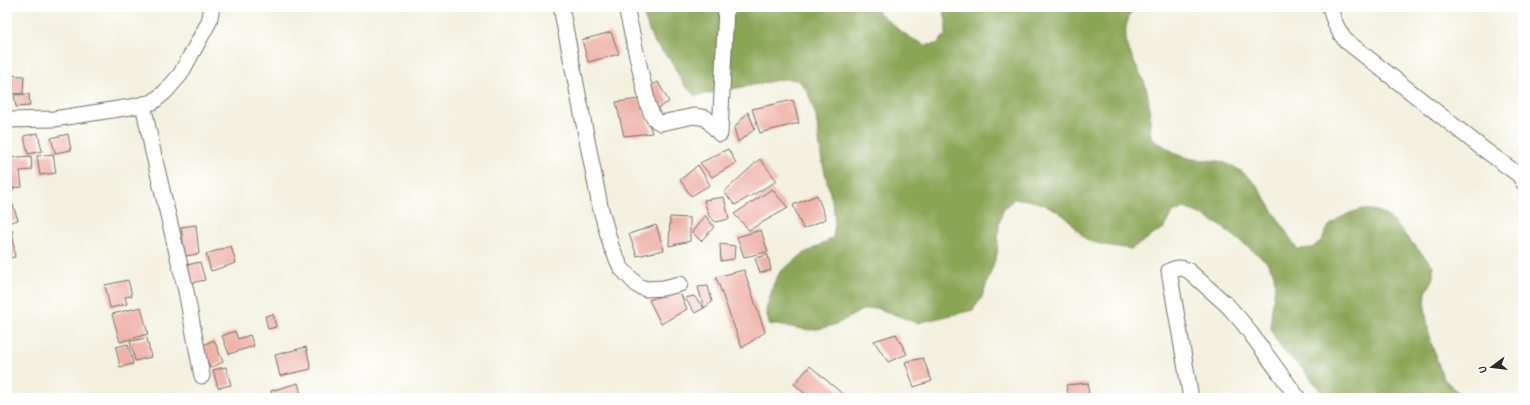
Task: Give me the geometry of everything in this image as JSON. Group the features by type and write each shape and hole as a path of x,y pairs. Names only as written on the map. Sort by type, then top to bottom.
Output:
{"street":[{"path":"7,120 54,119 153,102 165,92 180,75 209,22 212,7"},
{"path":"561,7 600,206 611,246 621,268 638,286 646,289 663,288 680,284"},
{"path":"626,7 648,105 654,117 661,123 694,116 706,118 720,134 726,7"},
{"path":"1330,7 1333,20 1338,31 1345,40 1482,148 1522,177"},
{"path":"143,104 186,291 202,376"},
{"path":"1191,398 1169,271 1176,268 1189,271 1228,306 1243,323 1298,398"}],"green space":[{"path":"644,7 873,7 900,31 925,45 937,44 946,34 946,20 942,7 1134,7 1126,27 1127,44 1145,83 1149,102 1151,138 1177,154 1192,159 1219,161 1233,166 1245,174 1256,184 1297,249 1312,248 1322,240 1327,228 1338,219 1350,213 1363,209 1377,211 1389,217 1433,266 1433,280 1426,292 1425,307 1429,336 1443,378 1464,398 1326,398 1303,369 1282,350 1271,330 1271,316 1275,287 1274,274 1266,261 1221,226 1198,213 1184,208 1171,214 1164,228 1131,249 1089,241 1066,217 1052,208 1030,200 1014,199 1003,209 999,225 997,254 982,297 973,310 917,323 876,308 862,310 837,324 810,330 769,324 766,310 774,283 780,272 803,254 833,238 835,224 834,210 821,156 816,116 807,90 798,80 784,79 695,96 684,85 671,61 653,41 644,16"}],"building":[{"path":"611,32 619,54 588,62 582,40"},
{"path":"8,75 24,76 23,94 7,93"},
{"path":"658,82 669,102 658,108 647,88"},
{"path":"29,94 30,106 16,107 14,95"},
{"path":"640,99 652,133 624,136 616,102"},
{"path":"793,100 799,123 760,133 752,109"},
{"path":"748,112 755,129 738,142 734,128"},
{"path":"38,133 42,151 28,154 24,136"},
{"path":"68,134 71,150 55,153 51,138"},
{"path":"728,149 736,163 712,177 700,163"},
{"path":"53,154 56,173 40,175 37,156"},
{"path":"31,156 32,170 20,171 22,187 13,188 13,191 7,191 7,158"},
{"path":"760,159 777,181 735,205 724,192"},
{"path":"698,165 710,185 691,196 680,180"},
{"path":"772,189 788,208 749,230 734,214"},
{"path":"817,195 826,219 803,229 793,205"},
{"path":"724,197 729,219 716,222 709,216 704,200"},
{"path":"13,205 18,220 7,223 7,206"},
{"path":"705,215 714,227 701,241 692,232"},
{"path":"670,217 690,218 690,241 669,246"},
{"path":"196,225 199,254 185,256 181,227"},
{"path":"656,225 664,250 637,256 629,234"},
{"path":"12,229 15,257 7,258 7,230"},
{"path":"761,230 768,252 744,257 737,237"},
{"path":"720,244 735,246 734,259 721,261"},
{"path":"231,246 236,263 211,271 206,254"},
{"path":"768,255 771,270 760,273 755,258"},
{"path":"200,262 205,280 191,283 187,265"},
{"path":"744,270 765,332 742,348 716,277"},
{"path":"128,280 132,296 125,297 127,304 110,308 105,285"},
{"path":"708,286 712,302 704,308 698,287"},
{"path":"679,290 687,309 661,324 649,300"},
{"path":"694,296 704,308 695,313 685,298"},
{"path":"141,307 148,334 120,342 112,314"},
{"path":"273,314 276,327 268,329 265,316"},
{"path":"235,331 238,339 250,335 254,346 229,354 222,336"},
{"path":"896,334 907,354 888,362 874,341"},
{"path":"147,338 151,357 135,361 130,341"},
{"path":"214,340 223,362 210,368 201,346"},
{"path":"128,344 133,364 120,367 116,347"},
{"path":"306,347 311,369 280,376 275,355"},
{"path":"923,358 932,381 914,387 905,362"},
{"path":"810,366 846,397 810,398 794,384"},
{"path":"226,367 231,385 218,388 213,370"},
{"path":"298,383 302,398 273,398 271,391"},
{"path":"1088,383 1089,398 1069,398 1066,385"}]}
